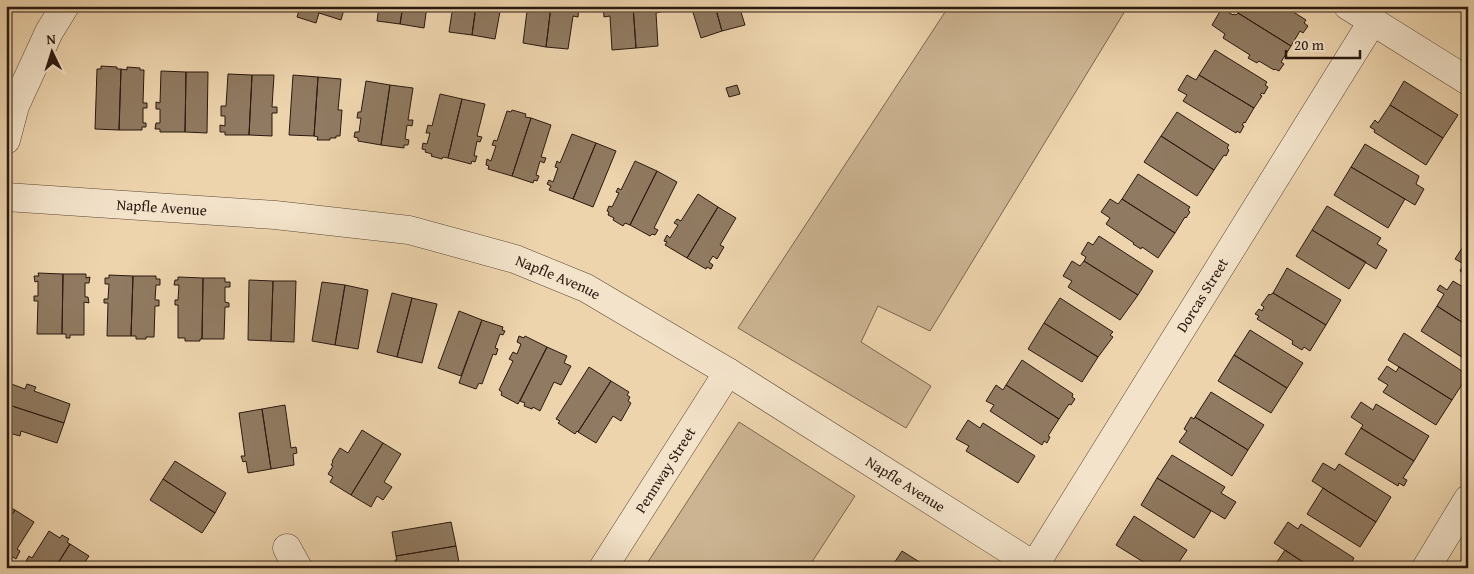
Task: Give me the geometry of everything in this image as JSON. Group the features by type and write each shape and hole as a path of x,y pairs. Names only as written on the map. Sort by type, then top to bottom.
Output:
{"street":[{"path":"6,140 15,106 48,32 65,6"},
{"path":"1348,6 1468,81"},
{"name":"Dorcas Street","path":"1035,567 1372,22"},
{"name":"Napfle Avenue","path":"6,197 275,215 409,230 515,259 586,288 728,372 1035,567"},
{"name":"Pennway Street","path":"603,568 728,372"},
{"path":"1426,568 1468,499"}],"shaded area":[{"path":"949,6 1128,6 930,331 878,306 861,342 931,386 906,428 738,328"},
{"path":"739,422 855,496 808,568 644,568"}],"building":[{"path":"297,6 321,6 316,23 297,17 300,7"},
{"path":"321,6 345,6 341,20 319,13"},
{"path":"379,6 403,6 400,24 377,21"},
{"path":"403,6 427,6 424,28 400,24"},
{"path":"453,6 476,6 472,35 449,32"},
{"path":"476,6 501,6 495,39 472,35"},
{"path":"522,6 551,6 546,47 523,43 527,11 522,10"},
{"path":"551,6 579,6 578,17 573,16 568,49 546,47"},
{"path":"603,6 633,6 636,48 612,50 610,16 604,17"},
{"path":"633,6 660,6 661,12 656,13 658,46 636,48"},
{"path":"691,6 715,6 722,31 701,38"},
{"path":"715,6 739,6 745,25 722,31"},
{"path":"1242,6 1284,6 1306,20 1304,23 1308,26 1303,33 1300,31 1291,46 1238,13"},
{"path":"1222,8 1233,15 1238,13 1291,46 1281,62 1284,64 1279,71 1248,58 1250,55 1223,38 1225,34 1212,25"},
{"path":"1215,50 1267,82 1265,85 1268,87 1264,94 1260,95 1262,96 1254,108 1199,75"},
{"path":"101,66 121,69 119,130 95,129 97,69 101,69"},
{"path":"127,67 144,70 143,103 147,103 147,108 143,108 143,123 146,123 146,127 142,127 142,130 119,130 121,69 127,70"},
{"path":"161,71 186,72 185,132 160,132 160,129 155,129 156,123 160,123 160,109 156,109 156,102 160,103"},
{"path":"186,72 208,72 207,133 185,132"},
{"path":"228,74 252,75 249,135 225,135 225,132 220,132 220,125 225,126 225,116 221,116 221,106 226,106"},
{"path":"252,75 274,75 272,107 277,107 277,113 272,113 272,136 249,135"},
{"path":"293,75 318,77 314,136 289,135"},
{"path":"1187,75 1196,80 1199,75 1254,108 1242,125 1244,126 1240,133 1237,131 1236,133 1183,101 1187,95 1178,90"},
{"path":"318,77 341,79 338,110 342,110 340,136 330,138 330,140 317,140 318,137 314,136"},
{"path":"366,81 390,85 381,145 358,141 358,138 354,137 355,132 359,132 361,118 357,118 358,112 361,112"},
{"path":"1404,81 1458,115 1443,138 1390,105"},
{"path":"390,85 413,88 408,120 413,120 412,126 407,125 405,139 409,140 408,145 404,145 404,148 381,145"},
{"path":"737,85 740,94 729,97 726,88"},
{"path":"440,94 462,99 448,158 443,157 442,159 431,156 432,154 422,149 423,143 427,144 430,133 426,133 428,125 432,126"},
{"path":"462,99 485,104 477,136 482,137 480,142 477,141 474,156 477,156 475,162 472,161 471,164 448,158"},
{"path":"1390,105 1443,138 1426,165 1374,132 1375,130 1370,127 1375,120 1378,123"},
{"path":"512,110 526,114 525,117 531,118 512,176 488,169 489,166 486,165 487,159 491,161 496,146 492,145 494,140 497,141 507,111 511,112"},
{"path":"1177,112 1229,145 1226,156 1224,155 1214,170 1161,136"},
{"path":"531,118 551,125 541,157 546,158 544,163 540,161 536,175 539,176 537,181 534,180 533,183 512,176"},
{"path":"572,134 596,143 573,199 549,190 551,186 547,184 549,180 553,182 558,168 555,167 557,161 560,163"},
{"path":"1161,136 1214,170 1197,196 1144,162"},
{"path":"596,143 616,151 593,207 573,199"},
{"path":"1365,144 1419,176 1416,184 1424,189 1415,205 1351,167"},
{"path":"635,161 657,171 630,225 625,223 623,226 613,220 614,218 608,215 609,212 607,211 609,206 612,207 619,193 616,192 618,188 621,190"},
{"path":"1351,167 1405,199 1388,228 1334,195"},
{"path":"657,171 677,182 654,228 658,230 655,235 652,234 650,236 630,225"},
{"path":"1138,174 1190,207 1188,210 1190,212 1175,233 1122,199"},
{"path":"698,194 718,207 687,258 665,245 667,242 664,241 667,235 670,238 678,225 674,223 677,219 681,221"},
{"path":"1110,199 1118,204 1122,199 1175,233 1158,258 1142,247 1141,249 1133,244 1106,224 1110,218 1101,212"},
{"path":"1327,206 1381,238 1377,244 1387,250 1376,269 1312,230"},
{"path":"718,207 736,218 720,245 724,247 717,259 713,256 709,262 713,265 711,269 707,267 706,269 687,258"},
{"path":"1312,230 1366,262 1349,289 1296,256"},
{"path":"1099,236 1153,271 1138,295 1084,261 1086,257 1081,254 1088,242 1093,245"},
{"path":"1464,245 1468,247 1468,276 1460,271 1464,264 1455,259"},
{"path":"1072,261 1080,266 1084,261 1138,295 1120,320 1068,287 1072,281 1063,276"},
{"path":"1287,268 1341,300 1326,325 1273,293"},
{"path":"38,273 63,274 62,334 37,334 38,301 34,301 34,296 38,296 38,281 35,282 34,276 39,276"},
{"path":"63,274 86,274 86,278 90,277 89,283 85,283 85,297 88,297 89,303 84,302 84,335 70,335 70,338 66,338 66,334 62,334"},
{"path":"109,275 133,276 131,336 107,336 108,303 104,303 104,299 108,299 109,284 105,284 105,278 109,278"},
{"path":"133,276 156,276 156,279 160,279 160,285 156,285 155,300 159,300 159,306 155,306 154,337 136,339 136,336 131,336"},
{"path":"178,277 203,278 202,339 200,341 185,341 185,338 178,338 178,305 175,305 175,300 178,300 179,285 174,285"},
{"path":"203,278 225,278 225,282 230,282 230,287 225,287 225,302 229,303 229,307 225,307 224,339 202,339"},
{"path":"249,280 273,281 271,341 248,340"},
{"path":"273,281 296,281 294,342 271,341"},
{"path":"1453,281 1468,290 1468,326 1437,306 1444,294 1437,290 1440,285 1447,290"},
{"path":"322,282 345,285 335,345 312,341"},
{"path":"345,285 368,290 358,349 335,345"},
{"path":"392,293 412,298 397,357 377,352"},
{"path":"1273,293 1326,325 1310,351 1304,347 1302,350 1292,344 1293,341 1257,319 1259,316 1255,314 1259,309 1262,311 1264,307 1261,305 1269,294"},
{"path":"412,298 437,304 422,363 397,357"},
{"path":"1060,298 1113,332 1110,335 1113,337 1098,357 1044,323"},
{"path":"1437,306 1468,326 1468,361 1421,331"},
{"path":"459,311 482,320 461,376 438,368"},
{"path":"482,320 503,327 502,330 505,331 503,335 500,334 495,348 498,349 496,355 493,354 482,384 479,383 476,389 459,383"},
{"path":"1044,323 1098,357 1082,382 1028,349"},
{"path":"1250,330 1303,363 1287,388 1234,355"},
{"path":"1404,333 1468,375 1452,400 1388,360"},
{"path":"519,336 524,338 525,336 547,347 518,404 501,395 502,392 499,390 513,361 509,359 513,352 517,354 521,344 517,342"},
{"path":"547,347 567,356 564,363 571,366 561,385 554,382 540,411 533,407 532,409 524,406 525,403 520,401"},
{"path":"1234,355 1287,388 1271,413 1218,381"},
{"path":"1022,360 1073,394 1072,397 1075,399 1071,405 1069,404 1059,419 1006,385"},
{"path":"1387,366 1396,372 1399,367 1452,400 1436,425 1383,392 1388,385 1378,379"},
{"path":"589,367 611,381 575,434 558,423 560,421 556,419"},
{"path":"611,381 629,392 627,395 630,397 628,401 631,403 621,421 613,416 596,443 578,432"},
{"path":"6,382 25,389 27,384 36,387 34,391 70,404 64,423 6,404"},
{"path":"996,385 1003,390 1006,385 1059,419 1048,436 1050,437 1047,443 1044,441 1042,445 990,411 994,405 986,401"},
{"path":"1211,392 1264,425 1248,450 1195,417"},
{"path":"1361,402 1373,410 1376,404 1429,436 1414,461 1361,428 1363,425 1351,417"},
{"path":"6,404 64,423 57,443 21,431 20,436 9,433 11,427 6,425"},
{"path":"285,405 291,448 296,447 297,453 293,454 294,465 271,469 262,409"},
{"path":"262,409 271,469 248,473 246,461 243,462 241,456 245,456 239,413"},
{"path":"1191,417 1194,419 1195,417 1248,450 1232,476 1179,442 1187,431 1184,429"},
{"path":"968,420 980,428 983,423 1035,456 1018,483 966,451 969,446 956,439"},
{"path":"1361,428 1414,461 1403,478 1407,480 1404,486 1399,483 1398,486 1345,454"},
{"path":"362,430 383,443 351,495 330,482 333,477 328,474 333,466 331,465 332,461 340,448 348,453"},
{"path":"383,443 401,454 384,482 392,487 383,500 377,496 371,507 351,495"},
{"path":"1172,455 1225,487 1221,493 1236,502 1225,519 1157,478"},
{"path":"175,461 226,493 215,513 163,479"},
{"path":"1323,463 1335,470 1339,464 1391,497 1376,522 1312,481"},
{"path":"1157,478 1211,511 1194,538 1141,505"},
{"path":"163,479 215,513 202,533 150,500"},
{"path":"1323,488 1376,522 1360,547 1307,514"},
{"path":"6,505 15,510 6,523"},
{"path":"15,510 34,522 17,549 20,551 16,559 13,557 7,566 10,568 6,568 6,523"},
{"path":"1134,516 1187,550 1175,568 1153,568 1116,545"},
{"path":"451,522 456,546 396,556 392,532"},
{"path":"1288,522 1298,529 1301,524 1354,558 1348,568 1312,568 1274,543"},
{"path":"49,531 60,538 62,535 69,539 67,542 70,544 55,568 26,568 29,563 26,561 29,556 32,558"},
{"path":"70,544 89,556 81,568 55,568"},
{"path":"456,546 460,568 396,568 396,556"},
{"path":"1285,550 1312,568 1273,568"},
{"path":"902,551 929,568 891,568"}]}
